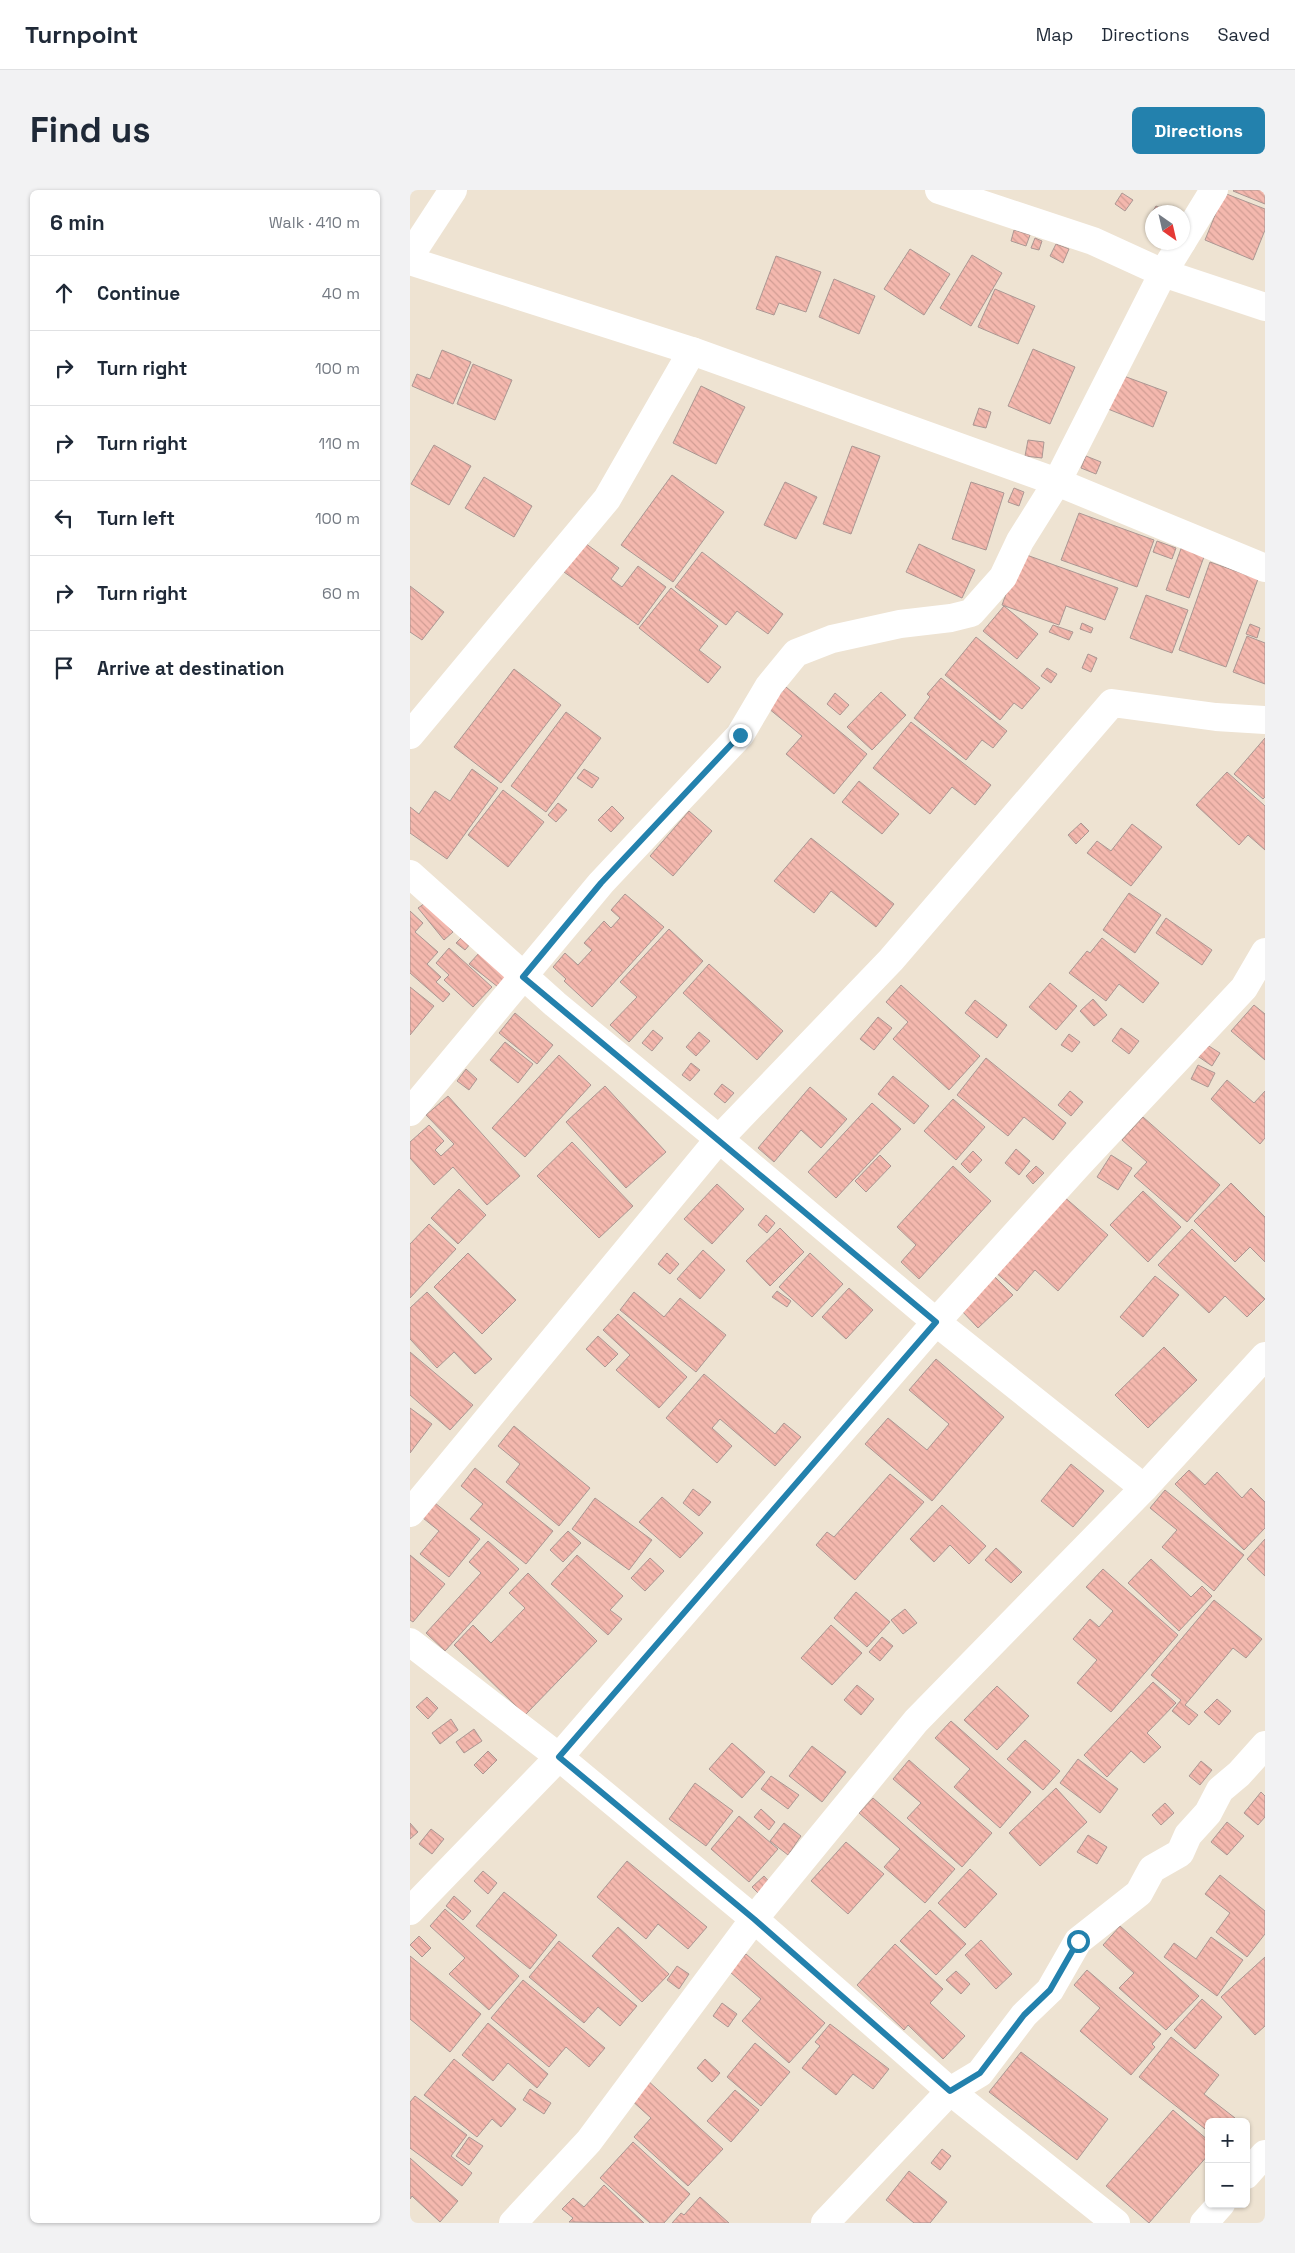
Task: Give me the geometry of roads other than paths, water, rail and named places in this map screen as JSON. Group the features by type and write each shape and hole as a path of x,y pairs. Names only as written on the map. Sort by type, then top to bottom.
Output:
{"street":[{"path":"410,256 453,190"},
{"path":"939,190 1093,240 1163,273 1265,307"},
{"path":"1190,229 1214,190"},
{"path":"410,1112 601,883 740,735 769,686 796,653 832,639 900,624 951,618 972,613 1003,577 1020,541 1057,482 1163,273 1177,250"},
{"path":"410,261 692,351 1057,482 1265,568"},
{"path":"410,735 607,499 692,351"},
{"path":"410,1512 719,1139 890,960 1112,703 1216,717 1265,720"},
{"path":"410,874 523,977 936,1322 1144,1488"},
{"path":"410,1911 559,1757 936,1322 1079,1164 1244,988 1265,952"},
{"path":"513,2223 589,2142 754,1919 916,1720 1144,1488 1265,1356"},
{"path":"410,1642 559,1757 754,1919 950,2091 1116,2223"},
{"path":"825,2223 950,2091 980,2073 1024,2015 1050,1990 1078,1941 1139,1893 1152,1869 1180,1853 1188,1835 1208,1813 1220,1790 1239,1774 1265,1745"},
{"path":"1250,2171 1265,2154"},
{"path":"1204,2223 1217,2208"}]}
